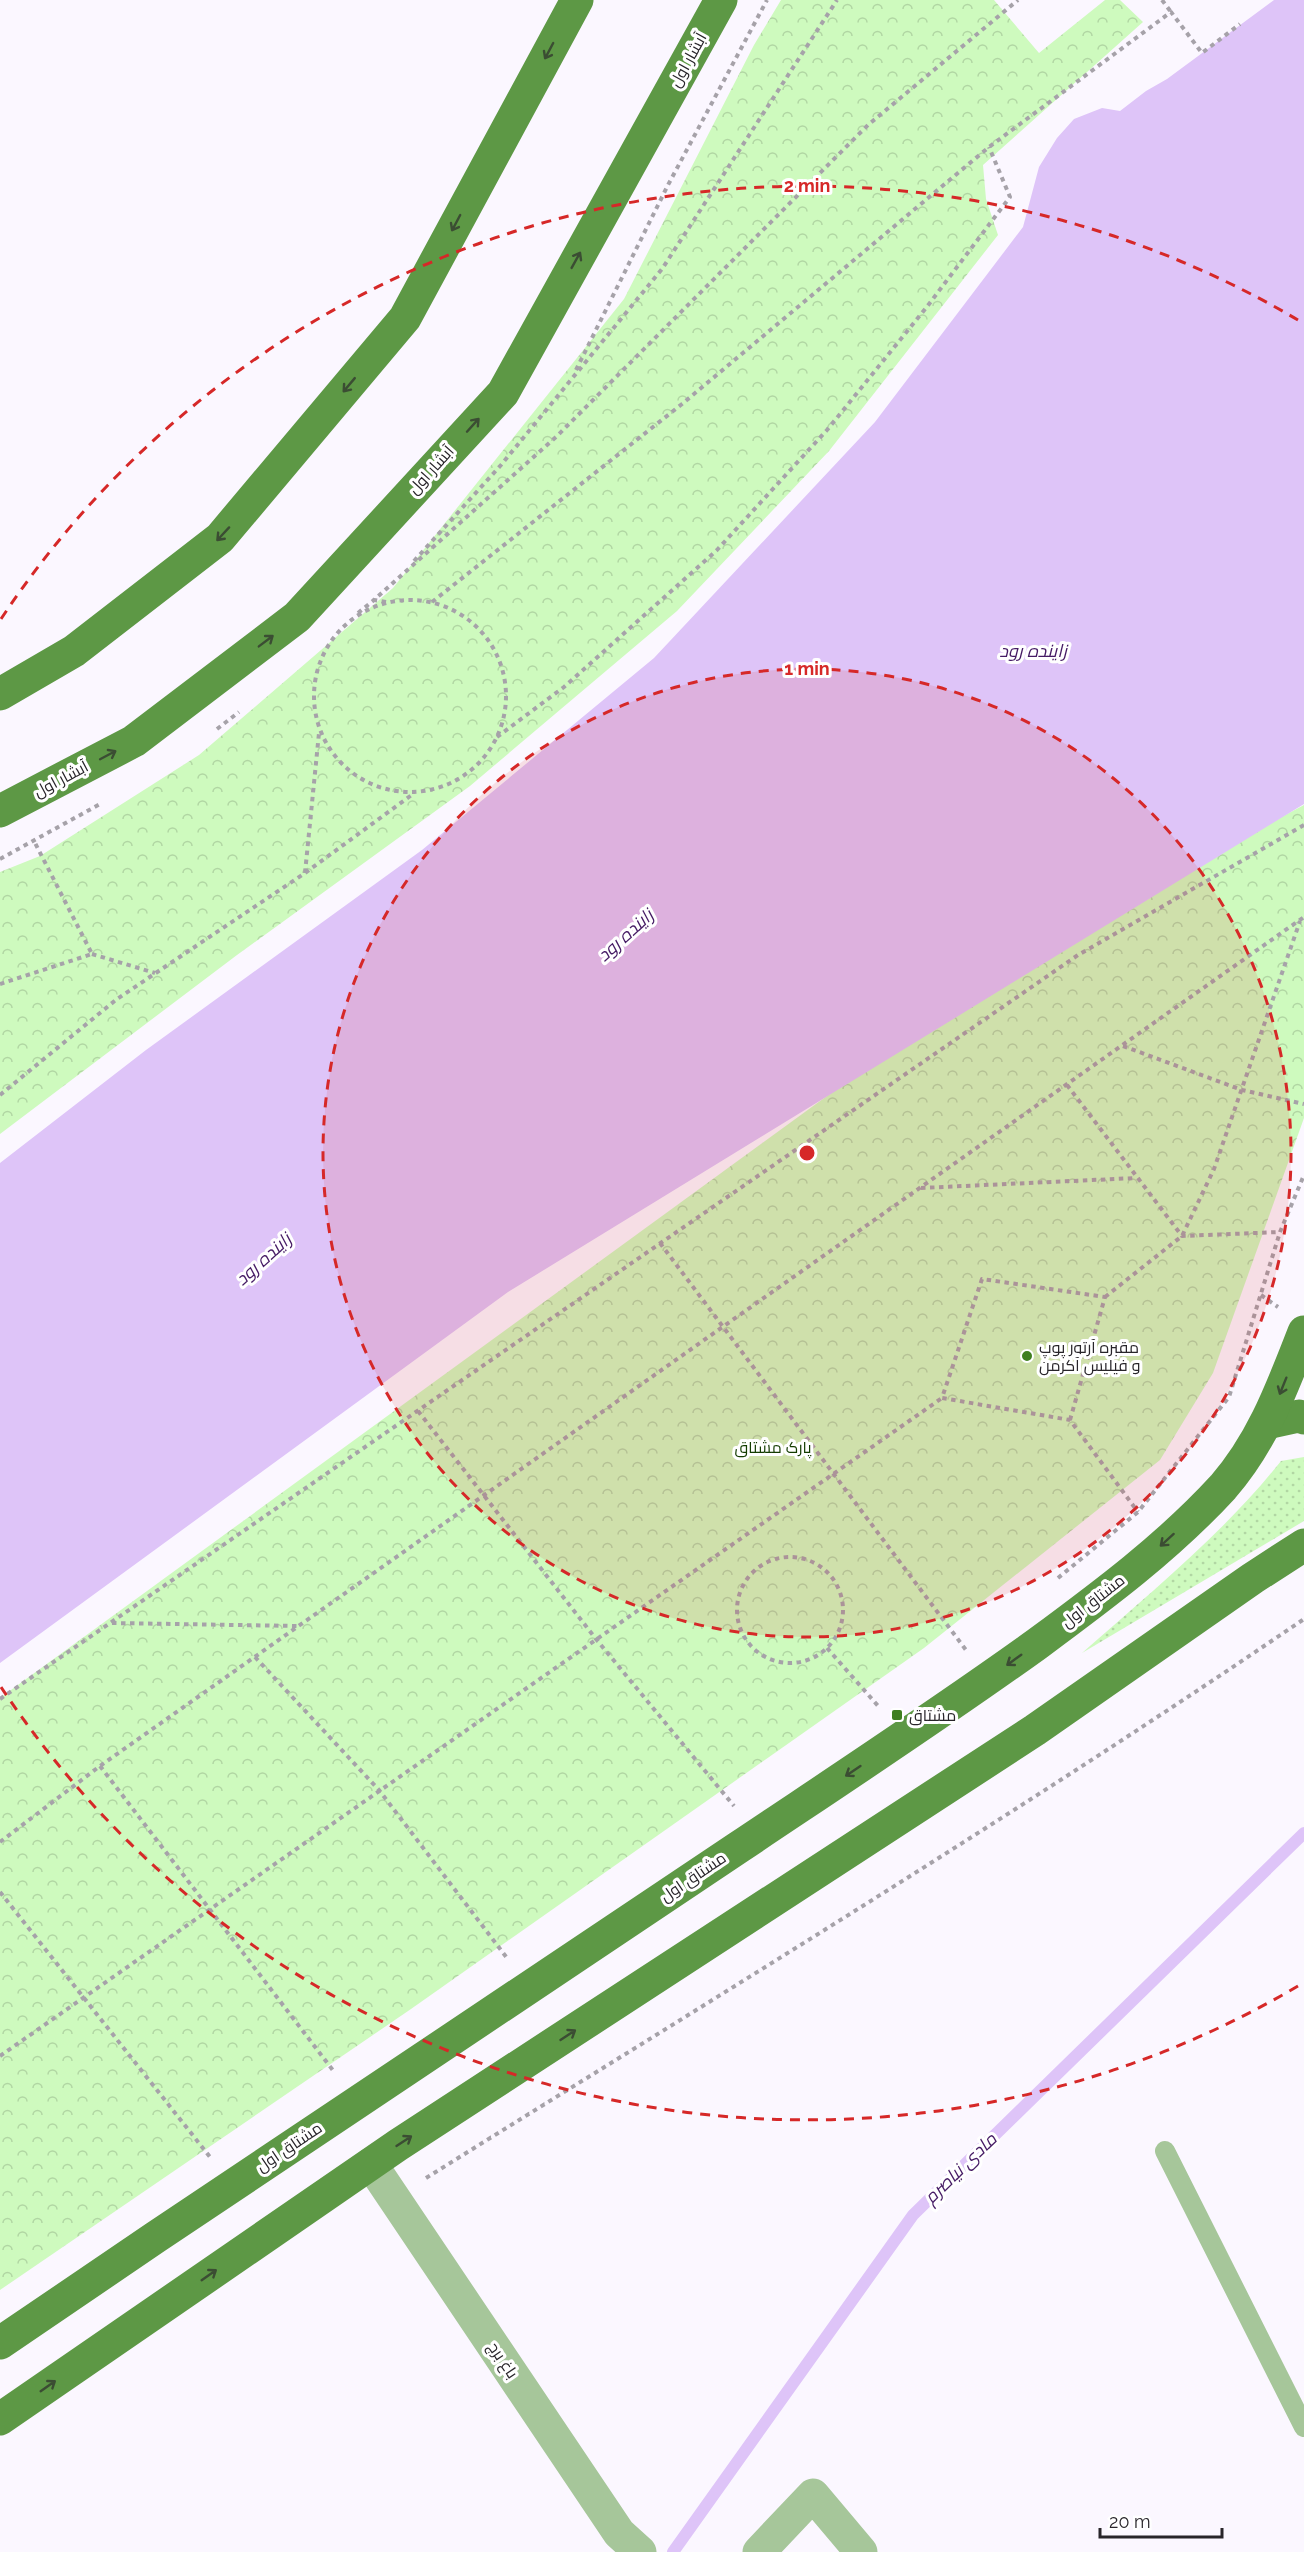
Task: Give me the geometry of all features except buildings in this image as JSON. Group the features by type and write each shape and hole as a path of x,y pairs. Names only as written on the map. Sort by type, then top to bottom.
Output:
{"main road":[{"path":"0,693 74,651 220,538 405,318 577,0"},
{"name":"آبشار اول","path":"0,811 134,741 297,617 502,393 711,6"},
{"name":"مشتاق اول","path":"0,2343 405,2068 954,1704 1091,1604 1179,1530 1230,1478 1252,1450 1267,1423 1304,1332"},
{"path":"1267,1423 1299,1416 1304,1418"},
{"path":"0,2419 371,2164 1035,1730 1301,1553"}],"street":[{"name":"باغ برج","path":"371,2164 630,2542"},
{"path":"759,2552 813,2495 861,2552"}],"lane":[{"path":"1165,2151 1304,2427"}],"path":[{"path":"572,378 668,185 767,0"},
{"path":"399,577 501,465 662,269 837,0"},
{"path":"319,732 329,750 353,775 378,788 413,793 432,790 464,777 485,758 497,737 506,702 503,669 496,651 476,626 462,614 432,602 374,600 557,436 868,125 1018,0"},
{"path":"1162,0 1202,53 1240,24"},
{"path":"432,602 682,404 989,147 1171,12"},
{"path":"497,737 564,687 717,550 827,430 926,308 1010,196 989,147"},
{"path":"305,873 319,732 314,707 314,684 323,652 338,632 357,615 386,602"},
{"path":"0,1095 117,999 305,873 413,793"},
{"path":"0,1699 1078,955 1304,825"},
{"path":"34,841 92,954"},
{"path":"0,1842 100,1766 1302,918"},
{"path":"1070,1420 1105,1297 1182,1236 1214,1169 1302,918"},
{"path":"0,984 92,954 156,973"},
{"path":"1123,1046 1242,1090 1304,1104"},
{"path":"1067,1085 1182,1236"},
{"path":"1057,1579 1138,1512 1229,1397 1280,1232 1304,1175"},
{"path":"920,1188 1136,1178"},
{"path":"1182,1236 1280,1232"},
{"path":"660,1243 968,1652 958,1659"},
{"path":"0,2056 942,1398 982,1279 1105,1297"},
{"path":"942,1398 1070,1420 1138,1512"},
{"path":"418,1411 596,1639 736,1808 726,1815"},
{"path":"792,1556 809,1560 824,1568 835,1580 842,1596 844,1612 841,1628 827,1648 819,1655 802,1663 783,1664 766,1658 751,1647 740,1631 736,1613 739,1595 747,1578 761,1565 776,1558 792,1556"},
{"path":"394,2198 868,1902 1196,1692 1304,1619"},
{"path":"111,1623 299,1626"},
{"path":"827,1648 882,1710"},
{"path":"255,1657 379,1790 509,1961"},
{"path":"100,1766 208,1910 338,2076 343,2073"},
{"path":"0,1893 213,2160"}],"green space":[{"path":"781,0 994,0 1039,53 1105,0 1120,0 1143,22 983,165 986,199 998,235 829,451 677,611 470,786 237,955 0,1134 0,872 40,856 199,755 393,588 624,299 754,45"},
{"name":"پارک مشتاق","path":"1304,805 1304,1118 1213,1373 1160,1460 924,1648 411,2009 0,2290 0,1698 1022,954"},
{"path":"1304,1457 1304,1521 1082,1653 1236,1513 1281,1461"}],"water":[{"name":"زاینده رود","path":"1274,0 1304,0 1304,804 508,1292 0,1663 0,1163 146,1050 422,850 654,658 875,422 1023,227 1039,167 1057,138 1074,119 1102,108 1120,111"}],"waterway":[{"name":"مادی نیاصرم","path":"673,2552 913,2215 1304,1833"}],"place":[{"name":"مقبره آرتور پوپ و فیلیس آکرمن","path":"1027,1356"},
{"name":"مشتاق","path":"897,1715"}]}
